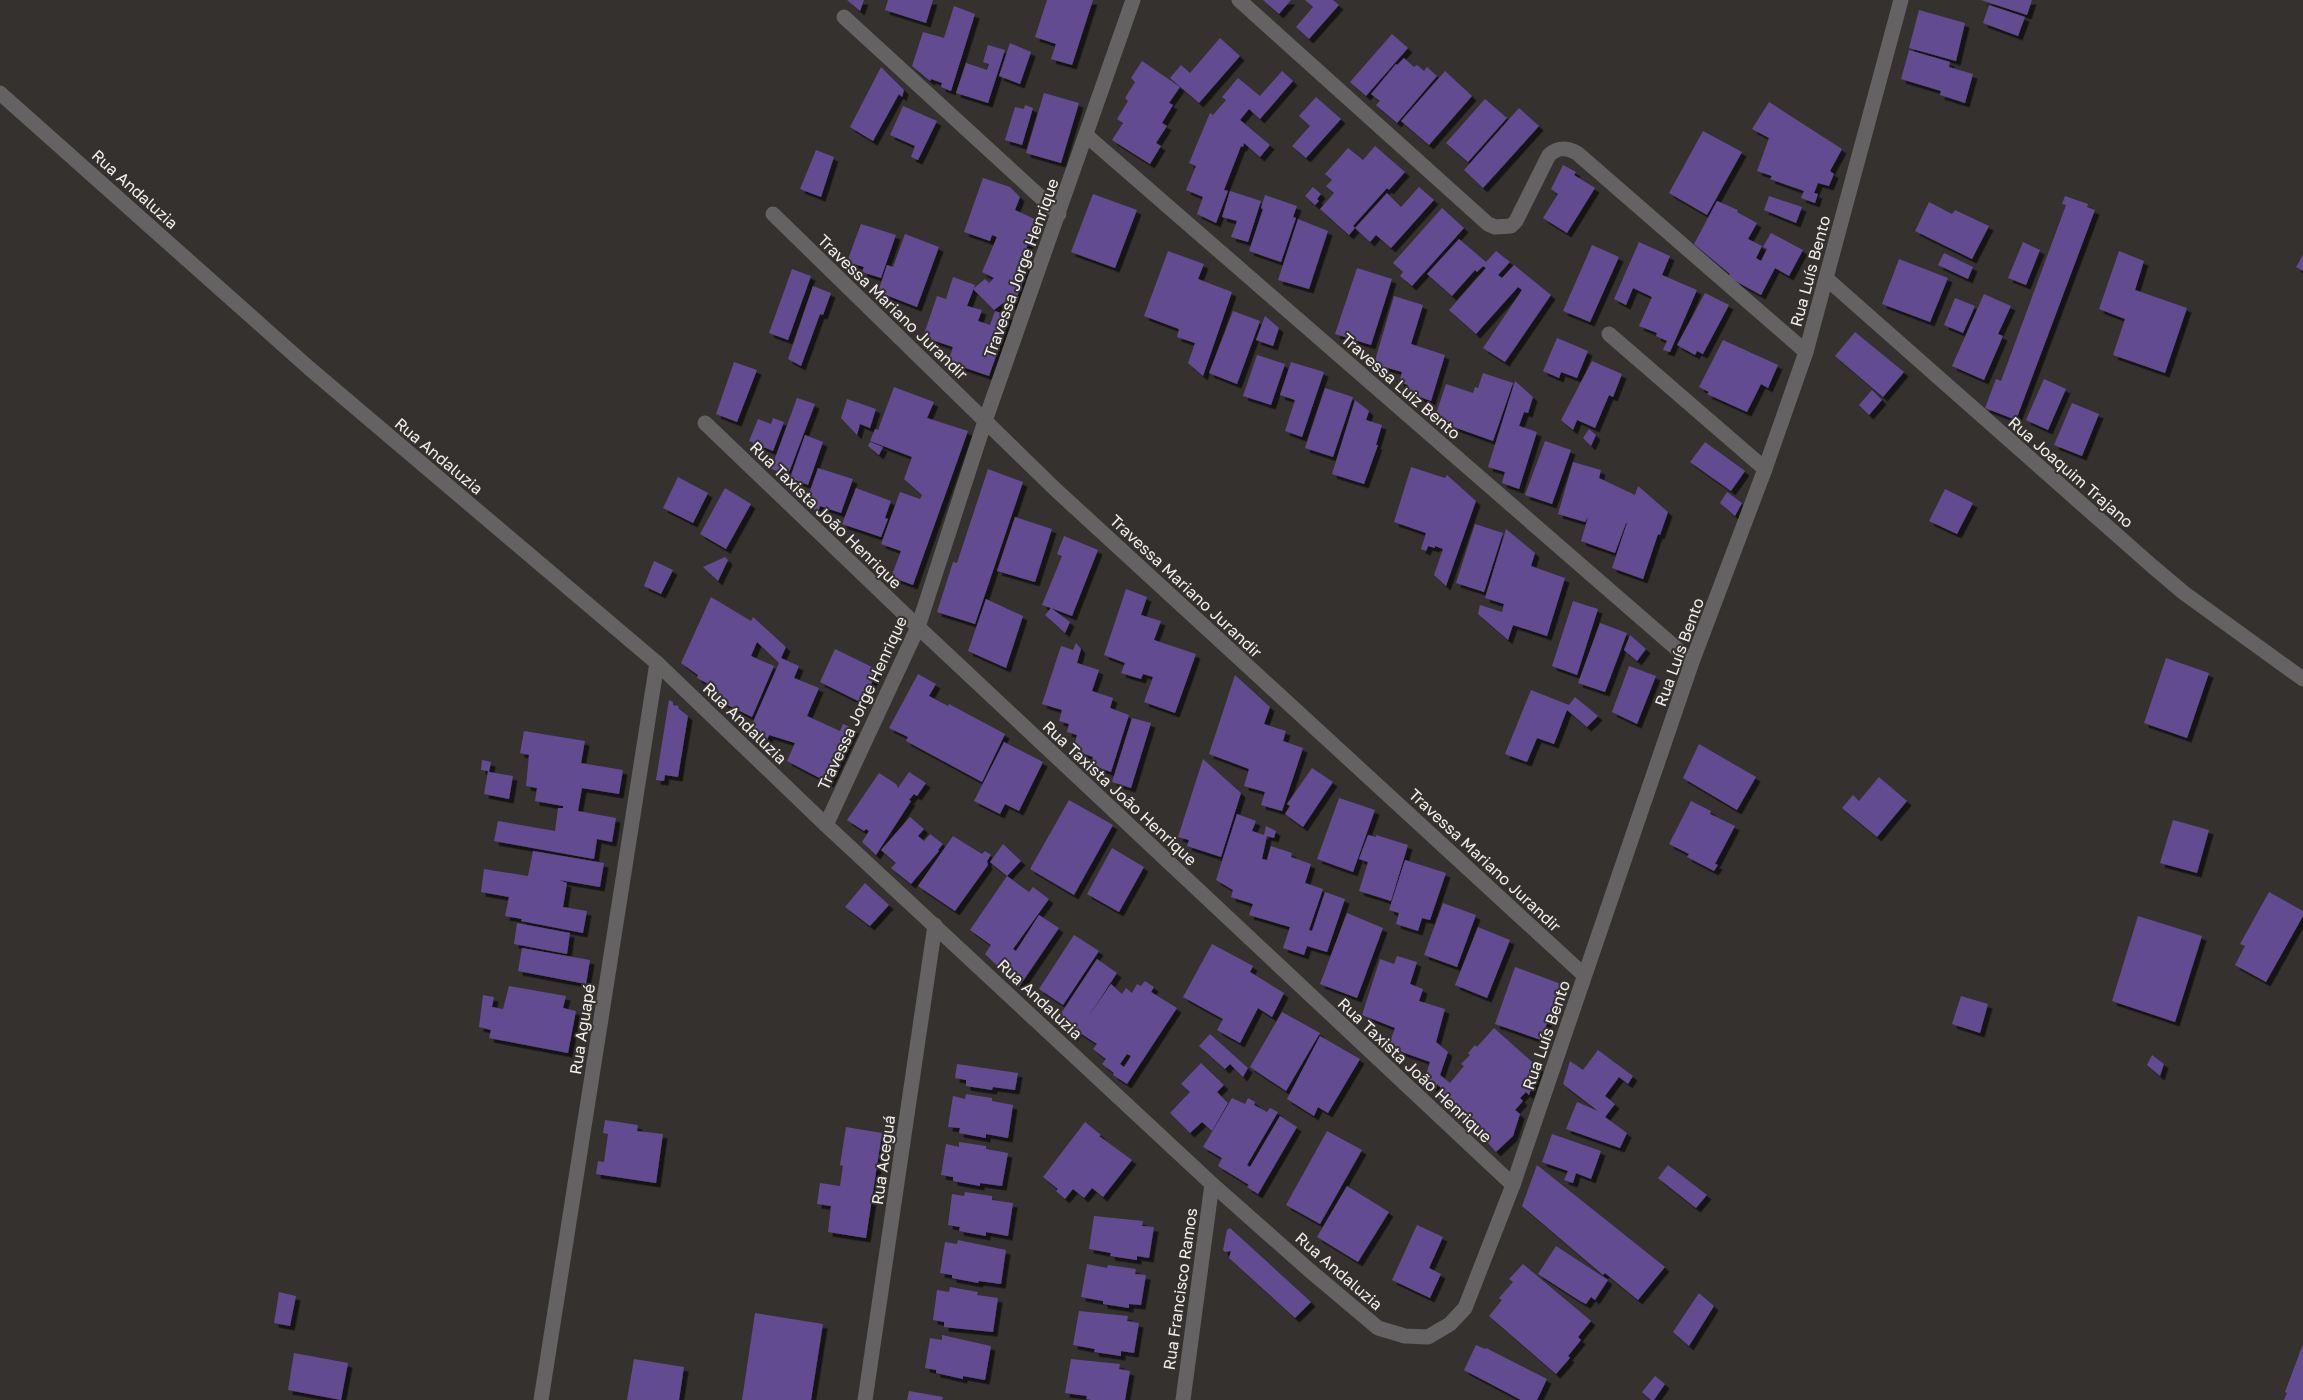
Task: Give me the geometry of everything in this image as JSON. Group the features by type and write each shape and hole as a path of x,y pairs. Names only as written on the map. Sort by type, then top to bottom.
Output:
{"street":[{"path":"1239,0 1488,224 1495,227 1511,226 1516,221 1549,155 1554,150 1569,148 1806,352"},
{"name":"Rua Luís Bento","path":"1465,1308 1513,1185 1692,662 1765,469 1806,352 1900,0"},
{"name":"Travessa Jorge Henrique","path":"826,825 918,627 985,421 1086,136 1130,2"},
{"path":"844,17 1059,214"},
{"name":"Rua Andaluzia","path":"0,93 309,368 657,663 826,825 1212,1184 1378,1328 1405,1336 1428,1337 1450,1324 1465,1308"},
{"name":"Travessa Luiz Bento","path":"1086,136 1692,662"},
{"name":"Travessa Mariano Jurandir","path":"773,214 1062,496 1584,975"},
{"name":"Rua Joaquim Trajano","path":"1827,279 2184,593 2303,679"},
{"path":"1610,334 1765,469"},
{"name":"Rua Taxista João Henrique","path":"706,423 918,627 1513,1185"},
{"name":"Rua Aguapé","path":"541,1400 657,663"},
{"name":"Rua Aceguá","path":"865,1400 935,925"},
{"name":"Rua Francisco Ramos","path":"1183,1400 1212,1184"}],"building":[{"path":"847,0 864,0 860,11"},
{"path":"888,0 933,0 926,23 885,10"},
{"path":"1047,0 1093,0 1072,65 1051,59 1056,44 1035,37"},
{"path":"1263,0 1291,0 1279,14"},
{"path":"1305,0 1333,0 1339,5 1309,39 1296,27 1313,7"},
{"path":"1981,0 2032,0 2027,15"},
{"path":"1989,5 2025,17 2018,36 1983,23"},
{"path":"954,6 975,14 951,91 941,87 942,83 931,79 930,81 912,66 923,32 944,38"},
{"path":"1919,10 1965,23 1956,61 1909,48"},
{"path":"1392,34 1408,48 1366,96 1350,82"},
{"path":"1220,38 1240,56 1199,103 1170,78 1181,65 1190,73"},
{"path":"1010,43 1031,52 1020,84 999,76"},
{"path":"988,45 1005,50 988,103 956,93 966,63 987,70 989,64 983,62"},
{"path":"1909,50 1950,62 1949,67 1973,74 1965,103 1940,95 1941,91 1901,79"},
{"path":"1404,58 1414,67 1417,65 1424,71 1427,67 1437,76 1397,123 1376,105 1380,101 1371,94 1396,64"},
{"path":"1142,61 1180,87 1169,103 1173,105 1162,123 1167,126 1156,143 1161,146 1150,164 1112,140 1123,123 1117,119 1128,101 1125,98 1135,82 1131,78"},
{"path":"881,67 904,90 902,97 899,94 873,141 850,127"},
{"path":"1282,71 1293,81 1260,119 1249,109 1240,120 1270,145 1260,157 1244,143 1243,147 1241,146 1224,190 1228,191 1216,223 1197,214 1203,197 1186,190 1196,166 1189,163 1210,113 1213,115 1226,100 1222,97 1238,78 1260,96"},
{"path":"1445,71 1472,96 1429,145 1401,121"},
{"path":"1044,93 1079,103 1061,163 1026,153"},
{"path":"1316,97 1341,119 1306,158 1292,146 1310,126 1299,116"},
{"path":"1485,99 1507,118 1468,162 1446,143"},
{"path":"1769,102 1842,149 1830,171 1834,174 1829,186 1818,183 1814,193 1818,194 1815,203 1801,198 1804,191 1770,179 1772,176 1757,171 1769,138 1752,129"},
{"path":"1025,105 1033,108 1022,145 1005,140 1015,107 1024,109"},
{"path":"903,106 937,121 918,160 911,157 915,146 890,135"},
{"path":"1519,108 1539,126 1483,188 1464,170"},
{"path":"1703,131 1742,152 1707,215 1669,193"},
{"path":"1375,146 1405,172 1389,190 1387,188 1353,226 1355,228 1349,235 1320,209 1334,193 1326,186 1332,180 1325,174 1348,148 1363,160"},
{"path":"816,150 834,157 821,197 800,189"},
{"path":"1563,165 1576,172 1574,175 1595,188 1567,233 1543,218 1558,194 1551,189"},
{"path":"983,178 1010,187 1020,197 1015,210 1039,221 1024,253 1030,257 1021,278 1024,279 1013,307 1006,301 994,310 973,289 985,279 989,283 994,278 982,272 997,237 992,235 990,241 964,232"},
{"path":"1313,187 1321,194 1317,199 1319,201 1315,205 1305,196"},
{"path":"1419,187 1434,200 1391,248 1376,235 1370,242 1355,228 1387,193 1401,207"},
{"path":"1230,191 1261,201 1248,242 1231,237 1237,221 1222,217"},
{"path":"1093,194 1137,210 1115,268 1071,252"},
{"path":"1265,195 1297,206 1293,217 1296,218 1281,262 1249,251 1263,209 1261,208"},
{"path":"1769,196 1802,207 1796,223 1764,210"},
{"path":"2065,196 2088,204 2087,207 2095,210 2016,420 1985,408 1996,379 2001,381 2066,205 2062,204"},
{"path":"1717,201 1738,210 1737,212 1757,223 1748,239 1762,246 1756,258 1761,261 1767,249 1763,247 1771,233 1803,250 1789,276 1775,268 1761,295 1728,277 1730,274 1694,244"},
{"path":"1929,202 1952,214 1955,210 1989,226 1972,259 1915,231"},
{"path":"1442,208 1464,228 1412,286 1400,276 1403,272 1393,263"},
{"path":"1298,219 1328,231 1309,289 1278,280"},
{"path":"861,224 896,235 881,278 862,272 864,267 847,262"},
{"path":"905,234 939,247 917,307 878,292 887,265 893,267"},
{"path":"1459,239 1486,262 1496,251 1510,262 1498,275 1502,278 1514,265 1551,295 1505,362 1483,348 1522,290 1518,287 1476,334 1449,310 1486,268 1483,266 1477,272 1475,270 1452,296 1427,274"},
{"path":"1639,242 1670,256 1662,275 1697,290 1670,352 1663,350 1667,341 1656,336 1657,333 1639,326 1652,297 1633,288 1626,305 1614,299"},
{"path":"2023,242 2040,250 2026,285 2008,278"},
{"path":"1592,245 1619,257 1590,322 1563,311"},
{"path":"1168,251 1204,264 1198,279 1232,292 1203,376 1188,363 1195,343 1177,337 1179,329 1144,316"},
{"path":"2119,251 2144,261 2135,290 2187,308 2165,373 2113,355 2125,319 2099,309"},
{"path":"1944,253 1973,267 1968,279 1938,265"},
{"path":"2303,255 2303,271 2296,267"},
{"path":"1899,259 1948,278 1930,322 1882,304"},
{"path":"1357,268 1392,279 1371,345 1335,334"},
{"path":"792,269 811,276 788,340 769,333"},
{"path":"953,277 975,285 967,306 982,310 978,321 990,325 995,311 1010,316 989,376 948,362 953,347 923,337 937,296 946,299"},
{"path":"813,286 831,293 823,315 820,314 801,366 788,359"},
{"path":"1705,293 1729,305 1703,354 1697,351 1695,355 1677,345"},
{"path":"1984,294 2011,306 1998,334 2003,336 1984,380 1952,366"},
{"path":"1394,296 1423,305 1411,344 1445,355 1431,401 1406,392 1408,385 1399,382 1402,372 1374,364"},
{"path":"1955,298 1975,306 1963,333 1944,325"},
{"path":"1233,311 1260,321 1237,384 1209,373"},
{"path":"1265,316 1279,328 1273,346 1256,340"},
{"path":"1855,332 1904,372 1883,397 1835,356"},
{"path":"1557,338 1588,351 1577,378 1561,372 1559,378 1543,371"},
{"path":"1723,340 1778,365 1768,388 1761,384 1747,412 1707,394 1709,392 1699,387"},
{"path":"1257,355 1285,364 1271,405 1243,396"},
{"path":"1592,361 1622,374 1613,397 1609,395 1595,428 1577,420 1573,430 1561,420"},
{"path":"734,362 757,370 737,422 716,414"},
{"path":"1291,362 1324,372 1302,437 1285,431 1295,400 1280,395"},
{"path":"1483,373 1513,383 1493,441 1434,420 1446,384 1473,393 1475,387 1478,388"},
{"path":"2044,379 2066,389 2048,430 2026,420"},
{"path":"1515,381 1533,397 1528,413 1524,412 1519,426 1537,432 1519,489 1502,483 1505,472 1488,467"},
{"path":"894,387 934,402 927,418 968,431 913,585 891,577 901,551 881,544 900,492 920,499 922,495 904,479 912,457 870,441 875,429 878,430"},
{"path":"1325,388 1353,397 1333,457 1305,448"},
{"path":"1872,390 1882,400 1869,415 1859,405"},
{"path":"797,398 815,404 788,475 771,469"},
{"path":"847,399 876,409 870,428 860,424 857,435 841,418"},
{"path":"1355,400 1369,411 1366,420 1382,425 1376,445 1378,445 1364,484 1332,474"},
{"path":"2072,403 2099,414 2082,456 2054,445"},
{"path":"773,418 784,422 773,451 749,441 758,419 771,424"},
{"path":"1589,429 1596,435 1591,446 1583,438"},
{"path":"805,435 823,442 808,485 790,478"},
{"path":"1545,441 1571,450 1552,504 1525,495"},
{"path":"870,442 883,447 879,455 868,446"},
{"path":"1705,442 1745,471 1731,491 1690,462"},
{"path":"1573,462 1601,470 1599,478 1635,495 1638,486 1668,512 1660,535 1658,534 1643,579 1612,568 1627,523 1615,553 1581,541 1588,517 1585,522 1558,514"},
{"path":"1411,467 1445,478 1447,475 1476,501 1446,586 1434,575 1443,549 1428,546 1426,551 1421,549 1426,533 1394,522"},
{"path":"818,468 853,479 841,513 820,506 818,513 806,502"},
{"path":"988,469 1023,482 975,624 937,612 953,562 957,563"},
{"path":"678,477 708,493 693,523 663,508"},
{"path":"725,488 751,504 726,549 700,534"},
{"path":"856,488 891,501 885,518 888,519 881,537 842,524"},
{"path":"1945,489 1973,503 1957,534 1929,521"},
{"path":"1727,492 1742,503 1735,516 1720,503"},
{"path":"1015,517 1052,529 1035,582 997,571"},
{"path":"1475,524 1503,533 1484,592 1456,583"},
{"path":"1506,529 1535,553 1531,566 1565,578 1547,636 1513,625 1508,640 1478,614 1480,605 1502,612 1504,604 1485,598"},
{"path":"1064,536 1098,550 1072,616 1042,605 1062,556 1057,554"},
{"path":"725,557 728,560 718,581 703,567"},
{"path":"654,561 673,570 661,594 644,586"},
{"path":"1126,589 1147,597 1141,615 1161,621 1154,640 1196,654 1175,713 1144,702 1153,677 1143,674 1141,679 1121,673 1125,663 1104,655"},
{"path":"711,597 751,621 753,617 786,647 781,658 799,666 794,678 819,688 807,716 840,731 843,724 854,729 829,783 787,761 795,743 769,735 767,740 749,731 779,663 757,642 751,656 774,666 752,717 713,698 718,689 697,678 698,675 681,663"},
{"path":"986,599 1023,616 1006,668 968,651"},
{"path":"1573,601 1598,609 1577,675 1552,666"},
{"path":"1051,608 1070,622 1065,633 1045,615"},
{"path":"1600,623 1627,633 1605,692 1578,683"},
{"path":"1630,635 1646,649 1637,661 1624,650"},
{"path":"1076,643 1081,649 1077,663 1099,670 1092,691 1113,698 1110,708 1129,715 1111,772 1091,765 1093,757 1073,750 1077,735 1067,732 1069,724 1059,721 1062,710 1042,704 1061,646 1073,650"},
{"path":"835,649 878,670 862,703 820,682"},
{"path":"2166,658 2209,673 2187,738 2144,723"},
{"path":"1629,666 1656,676 1637,724 1612,712"},
{"path":"918,674 936,684 929,696 948,706 949,704 1005,734 982,782 906,741 908,737 889,728"},
{"path":"1235,675 1270,707 1264,724 1286,731 1283,741 1303,748 1282,811 1261,805 1265,792 1244,786 1249,769 1209,754"},
{"path":"1531,690 1569,705 1575,697 1598,716 1587,727 1567,710 1554,744 1537,738 1527,762 1505,754"},
{"path":"669,700 673,702 673,705 679,706 678,708 688,716 678,777 665,775 664,781 656,780"},
{"path":"1132,718 1151,723 1131,788 1112,782"},
{"path":"524,731 585,741 581,763 623,770 619,794 582,788 578,811 616,818 612,842 597,839 594,859 494,841 498,821 555,831 558,808 563,808 563,806 535,801 537,788 526,786 529,755 520,753"},
{"path":"1004,742 1043,762 1019,811 1005,804 1000,814 974,801"},
{"path":"1699,744 1756,777 1737,810 1683,778"},
{"path":"1203,759 1241,793 1221,857 1187,846 1189,840 1178,837"},
{"path":"482,760 491,762 489,772 513,776 509,799 484,794 488,771 481,770"},
{"path":"1312,768 1333,782 1303,827 1285,814 1290,806 1287,804"},
{"path":"909,772 926,783 917,796 914,794 909,800 911,801 876,855 862,842 869,831 866,829 864,831 847,820 879,773 896,784 898,788"},
{"path":"1879,777 1907,801 1877,837 1842,808 1853,795 1859,801"},
{"path":"1339,798 1375,810 1353,872 1317,859"},
{"path":"1069,800 1113,825 1074,895 1030,869"},
{"path":"1691,801 1711,811 1710,814 1735,826 1715,864 1718,865 1714,871 1687,857 1689,854 1669,844"},
{"path":"1237,814 1256,821 1252,831 1264,835 1266,826 1276,831 1274,838 1267,836 1262,859 1267,860 1271,846 1292,853 1291,857 1311,864 1305,883 1323,889 1309,930 1312,931 1325,892 1345,899 1327,952 1307,946 1304,955 1283,948 1290,927 1249,915 1253,904 1231,897 1233,890 1216,880"},
{"path":"910,817 924,829 918,836 924,841 930,834 943,844 911,884 891,868 896,863 881,850"},
{"path":"2173,820 2209,830 2197,873 2160,863"},
{"path":"1368,835 1376,837 1376,835 1408,845 1391,901 1359,891 1368,862 1359,859"},
{"path":"953,836 982,854 985,851 991,855 987,861 988,865 955,911 918,886"},
{"path":"1003,844 1021,861 1007,876 990,862"},
{"path":"1112,848 1144,867 1119,912 1087,894"},
{"path":"533,851 604,863 600,887 559,880 567,883 563,907 587,911 583,933 505,916 509,897 481,892 484,869 528,876"},
{"path":"1405,860 1446,873 1430,920 1422,918 1418,931 1396,924 1399,913 1389,910"},
{"path":"1007,876 1029,892 1033,887 1049,899 1013,949 1016,951 1039,915 1059,928 1019,987 985,954 991,945 970,930"},
{"path":"865,883 889,905 870,926 845,907"},
{"path":"2269,892 2303,911 2303,916 2266,982 2235,965 2245,946 2240,944"},
{"path":"1443,903 1476,915 1457,967 1424,955"},
{"path":"1347,913 1383,928 1357,998 1320,984"},
{"path":"2138,916 2202,936 2175,1022 2112,1001"},
{"path":"517,923 570,933 567,954 514,944"},
{"path":"1478,927 1510,940 1487,998 1455,985"},
{"path":"1074,935 1099,951 1063,1005 1039,989"},
{"path":"1212,944 1253,966 1250,972 1284,993 1272,1017 1258,1008 1240,1043 1217,1030 1223,1019 1183,997"},
{"path":"522,948 590,960 586,984 518,971"},
{"path":"1397,956 1417,962 1410,984 1423,989 1419,1001 1445,1009 1436,1042 1448,1052 1440,1075 1450,1083 1464,1066 1461,1064 1470,1055 1468,1053 1475,1045 1477,1047 1494,1028 1539,1068 1529,1095 1526,1092 1520,1098 1523,1101 1515,1110 1520,1114 1513,1136 1496,1152 1478,1132 1436,1096 1442,1089 1437,1084 1436,1089 1424,1081 1430,1062 1388,1047 1395,1028 1362,1015 1380,959 1394,964"},
{"path":"1097,959 1117,973 1088,1017 1111,984 1122,994 1126,988 1132,993 1137,984 1141,986 1145,981 1154,987 1151,992 1177,1008 1127,1084 1113,1075 1114,1073 1102,1064 1106,1059 1093,1049 1097,1044 1077,1031 1073,1037 1056,1021","holes":["1127,1054 1131,1056 1124,1067 1120,1064"]},
{"path":"1515,967 1561,984 1541,1040 1495,1024"},
{"path":"509,986 566,996 563,1008 576,1011 568,1053 489,1038 491,1030 479,1027 483,995 494,997 492,1007 503,1009"},
{"path":"1961,996 1988,1004 1980,1033 1952,1024"},
{"path":"1282,1012 1320,1033 1286,1091 1250,1067"},
{"path":"1210,1034 1248,1068 1243,1077 1230,1064 1225,1069 1199,1046"},
{"path":"1320,1036 1360,1059 1328,1113 1318,1107 1314,1116 1287,1099"},
{"path":"1598,1050 1633,1076 1628,1084 1619,1077 1605,1096 1615,1104 1605,1117 1627,1133 1620,1148 1566,1129 1577,1102 1598,1111 1563,1084 1570,1061 1583,1070"},
{"path":"2152,1055 2164,1064 2160,1076 2147,1065"},
{"path":"1201,1063 1224,1085 1217,1092 1228,1103 1212,1131 1202,1122 1190,1133 1170,1113 1190,1092 1181,1084"},
{"path":"957,1064 1018,1073 1015,1090 993,1087 992,1090 966,1086 966,1080 955,1078"},
{"path":"966,1094 992,1098 992,1101 1013,1105 1008,1138 986,1134 986,1138 959,1133 960,1128 948,1127 953,1096 965,1099"},
{"path":"1232,1098 1245,1104 1248,1098 1255,1102 1254,1105 1267,1112 1270,1108 1278,1112 1247,1165 1250,1167 1280,1116 1297,1127 1258,1194 1247,1187 1249,1185 1218,1166 1222,1158 1203,1147"},
{"path":"605,1120 638,1125 637,1131 663,1134 656,1183 596,1174 598,1161 604,1162 608,1134 603,1133"},
{"path":"1085,1122 1101,1135 1099,1136 1132,1160 1103,1197 1092,1188 1084,1198 1073,1189 1065,1199 1056,1191 1058,1189 1043,1177"},
{"path":"846,1127 882,1133 866,1238 828,1232 831,1206 817,1204 820,1183 840,1186 843,1166 840,1165"},
{"path":"1327,1131 1362,1150 1320,1224 1286,1205"},
{"path":"1552,1134 1601,1151 1591,1179 1576,1173 1573,1183 1564,1180 1568,1171 1542,1162"},
{"path":"959,1142 986,1146 986,1149 1008,1153 1002,1186 980,1183 980,1186 953,1181 953,1177 941,1175 946,1144 959,1147"},
{"path":"1537,1165 1665,1267 1638,1300 1605,1273 1603,1275 1522,1206"},
{"path":"1668,1165 1707,1195 1696,1208 1658,1178"},
{"path":"1347,1186 1389,1212 1358,1262 1317,1237"},
{"path":"965,1192 992,1196 992,1200 1013,1203 1008,1236 986,1232 986,1236 959,1231 960,1227 948,1225 952,1194 964,1196"},
{"path":"1094,1216 1143,1221 1142,1226 1154,1227 1149,1258 1137,1256 1137,1260 1110,1256 1111,1253 1089,1249"},
{"path":"1417,1225 1443,1237 1429,1268 1441,1274 1430,1298 1392,1280"},
{"path":"1230,1228 1311,1302 1295,1318 1229,1258 1231,1251 1225,1252 1223,1250 1227,1230"},
{"path":"958,1240 1006,1250 1001,1284 979,1281 978,1283 952,1278 952,1275 940,1273 945,1242 957,1244"},
{"path":"1556,1246 1608,1280 1595,1300 1591,1297 1586,1304 1538,1274"},
{"path":"1087,1264 1107,1268 1108,1265 1136,1269 1135,1274 1146,1275 1141,1305 1129,1304 1129,1308 1103,1304 1103,1301 1081,1297"},
{"path":"1523,1264 1591,1321 1578,1337 1581,1340 1568,1356 1570,1358 1556,1374 1489,1316 1502,1300 1499,1298 1513,1282 1509,1279"},
{"path":"950,1287 978,1292 977,1295 998,1298 993,1332 944,1327 944,1322 933,1320 937,1290 949,1292"},
{"path":"279,1292 296,1296 290,1326 274,1323"},
{"path":"1699,1293 1714,1306 1689,1346 1673,1332"},
{"path":"1079,1311 1128,1316 1127,1321 1139,1323 1134,1353 1121,1351 1121,1356 1094,1352 1095,1349 1073,1345"},
{"path":"755,1313 823,1324 811,1400 742,1400"},
{"path":"942,1335 991,1346 985,1380 963,1376 963,1379 936,1373 936,1370 925,1368 930,1338 942,1340"},
{"path":"2303,1344 2303,1400 2284,1400 2287,1393 2285,1392"},
{"path":"1476,1345 1486,1348 1547,1379 1537,1400 1521,1400 1464,1370"},
{"path":"294,1353 348,1363 341,1400 288,1390"},
{"path":"634,1359 684,1367 679,1400 627,1400"},
{"path":"1071,1359 1120,1364 1119,1369 1130,1371 1125,1400 1091,1400 1086,1399 1087,1396 1065,1393"},
{"path":"1655,1376 1665,1384 1654,1400 1651,1400 1642,1392"},
{"path":"909,1391 943,1397 942,1400 907,1400"}]}
